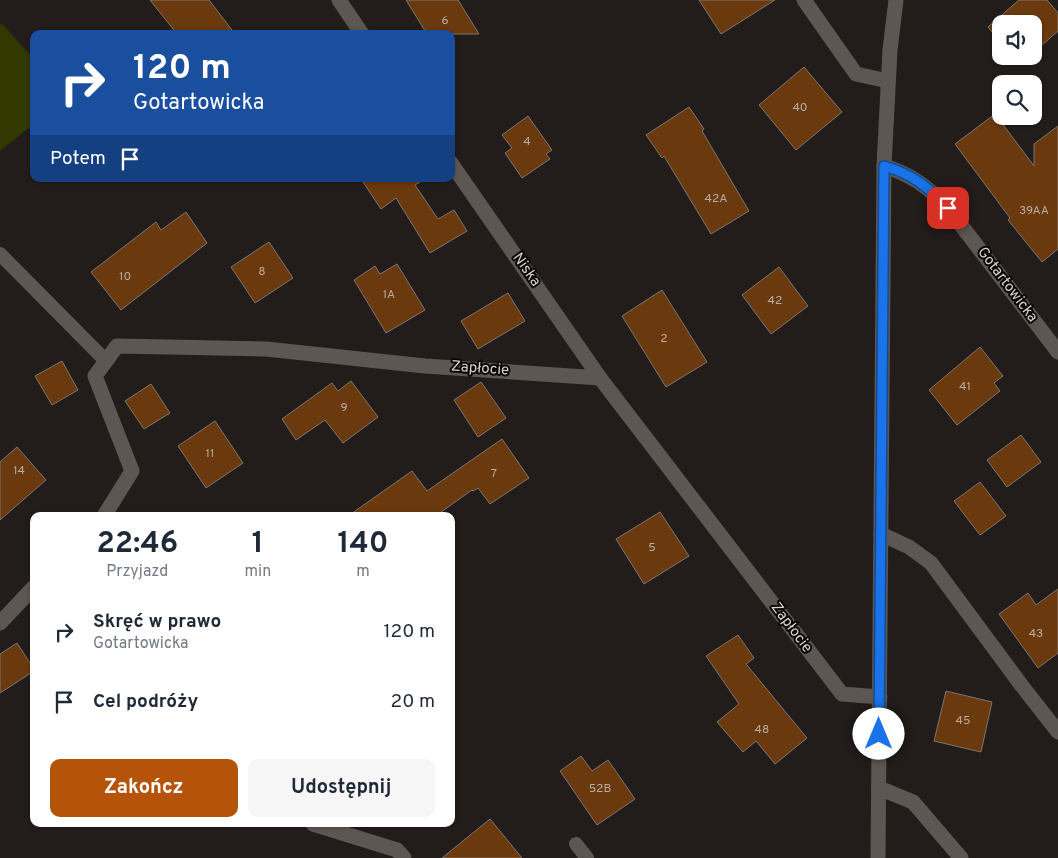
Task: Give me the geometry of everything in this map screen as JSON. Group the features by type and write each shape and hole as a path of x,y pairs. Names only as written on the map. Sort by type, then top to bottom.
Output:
{"street":[{"path":"339,0 359,30"},
{"path":"804,0 856,74 888,81"},
{"path":"878,858 884,166 890,50 896,0"},
{"name":"Gotartowicka","path":"884,166 912,177 936,195 1058,352"},
{"name":"Niska","path":"455,169 600,378"},
{"name":"Zapłocie","path":"106,512 132,471 95,376 117,346 266,350 425,366 600,378 842,694 880,697"},
{"path":"881,534 909,548 931,563 1058,732"},
{"path":"0,623 30,591"},
{"path":"879,788 913,802 961,858"},
{"path":"323,827 397,850 404,858"}],"lane":[{"path":"0,254 106,361"},
{"path":"576,844 587,858"}],"green space":[{"path":"0,24 30,55 30,127 0,151"}],"building":[{"path":"150,0 209,0 232,30 174,30"},
{"path":"406,0 458,0 479,34 455,34 455,30 425,30"},
{"path":"699,0 775,0 721,34"},
{"path":"1019,0 1047,0 1058,13 1058,31 1042,45 1042,15 1002,15"},
{"path":"992,24 992,32 988,27"},
{"path":"804,67 842,112 796,150 759,105"},
{"path":"689,107 704,129 702,131 749,211 711,234 664,156 662,158 646,135"},
{"path":"528,116 552,150 546,154 550,159 522,178 505,153 512,148 502,135"},
{"path":"992,116 992,125 1003,125 1034,166 1034,144 1058,126 1058,249 1042,262 1008,220 1010,218 955,144"},
{"path":"363,182 420,182 415,185 438,219 454,210 467,231 430,253 396,198 381,209"},
{"path":"186,212 207,243 121,310 91,272 156,222 161,230"},
{"path":"269,242 293,278 255,303 231,267"},
{"path":"397,264 425,310 386,333 354,280 375,266 380,274"},
{"path":"779,267 808,306 771,334 742,295"},
{"path":"662,290 707,362 666,387 622,316"},
{"path":"508,293 525,321 478,349 461,321"},
{"path":"980,347 1003,376 994,383 1000,391 957,425 929,390"},
{"path":"62,361 78,390 52,405 35,376"},
{"path":"351,381 378,417 343,443 325,420 296,440 282,419 332,383 338,391"},
{"path":"481,382 506,418 478,437 454,400"},
{"path":"151,384 170,413 144,429 125,401"},
{"path":"215,421 243,463 206,488 178,446"},
{"path":"1021,435 1041,462 1007,487 987,460"},
{"path":"502,439 529,478 490,504 478,488 472,490 441,512 354,512 412,471 427,491"},
{"path":"17,447 46,480 0,520 0,462"},
{"path":"980,482 1006,516 980,535 954,501"},
{"path":"660,512 689,556 644,584 616,539"},
{"path":"1058,589 1058,653 1038,668 999,614 1028,593 1036,605"},
{"path":"738,635 754,658 746,664 807,738 775,764 756,741 743,752 717,722 739,704 706,656"},
{"path":"17,643 30,663 30,674 0,693 0,654"},
{"path":"946,691 992,702 981,752 934,741"},
{"path":"581,756 592,771 608,760 635,799 597,825 560,771"},
{"path":"490,819 522,858 442,858"}],"route":[{"path":"879,734 884,166 912,177 936,195 948,208"}]}
